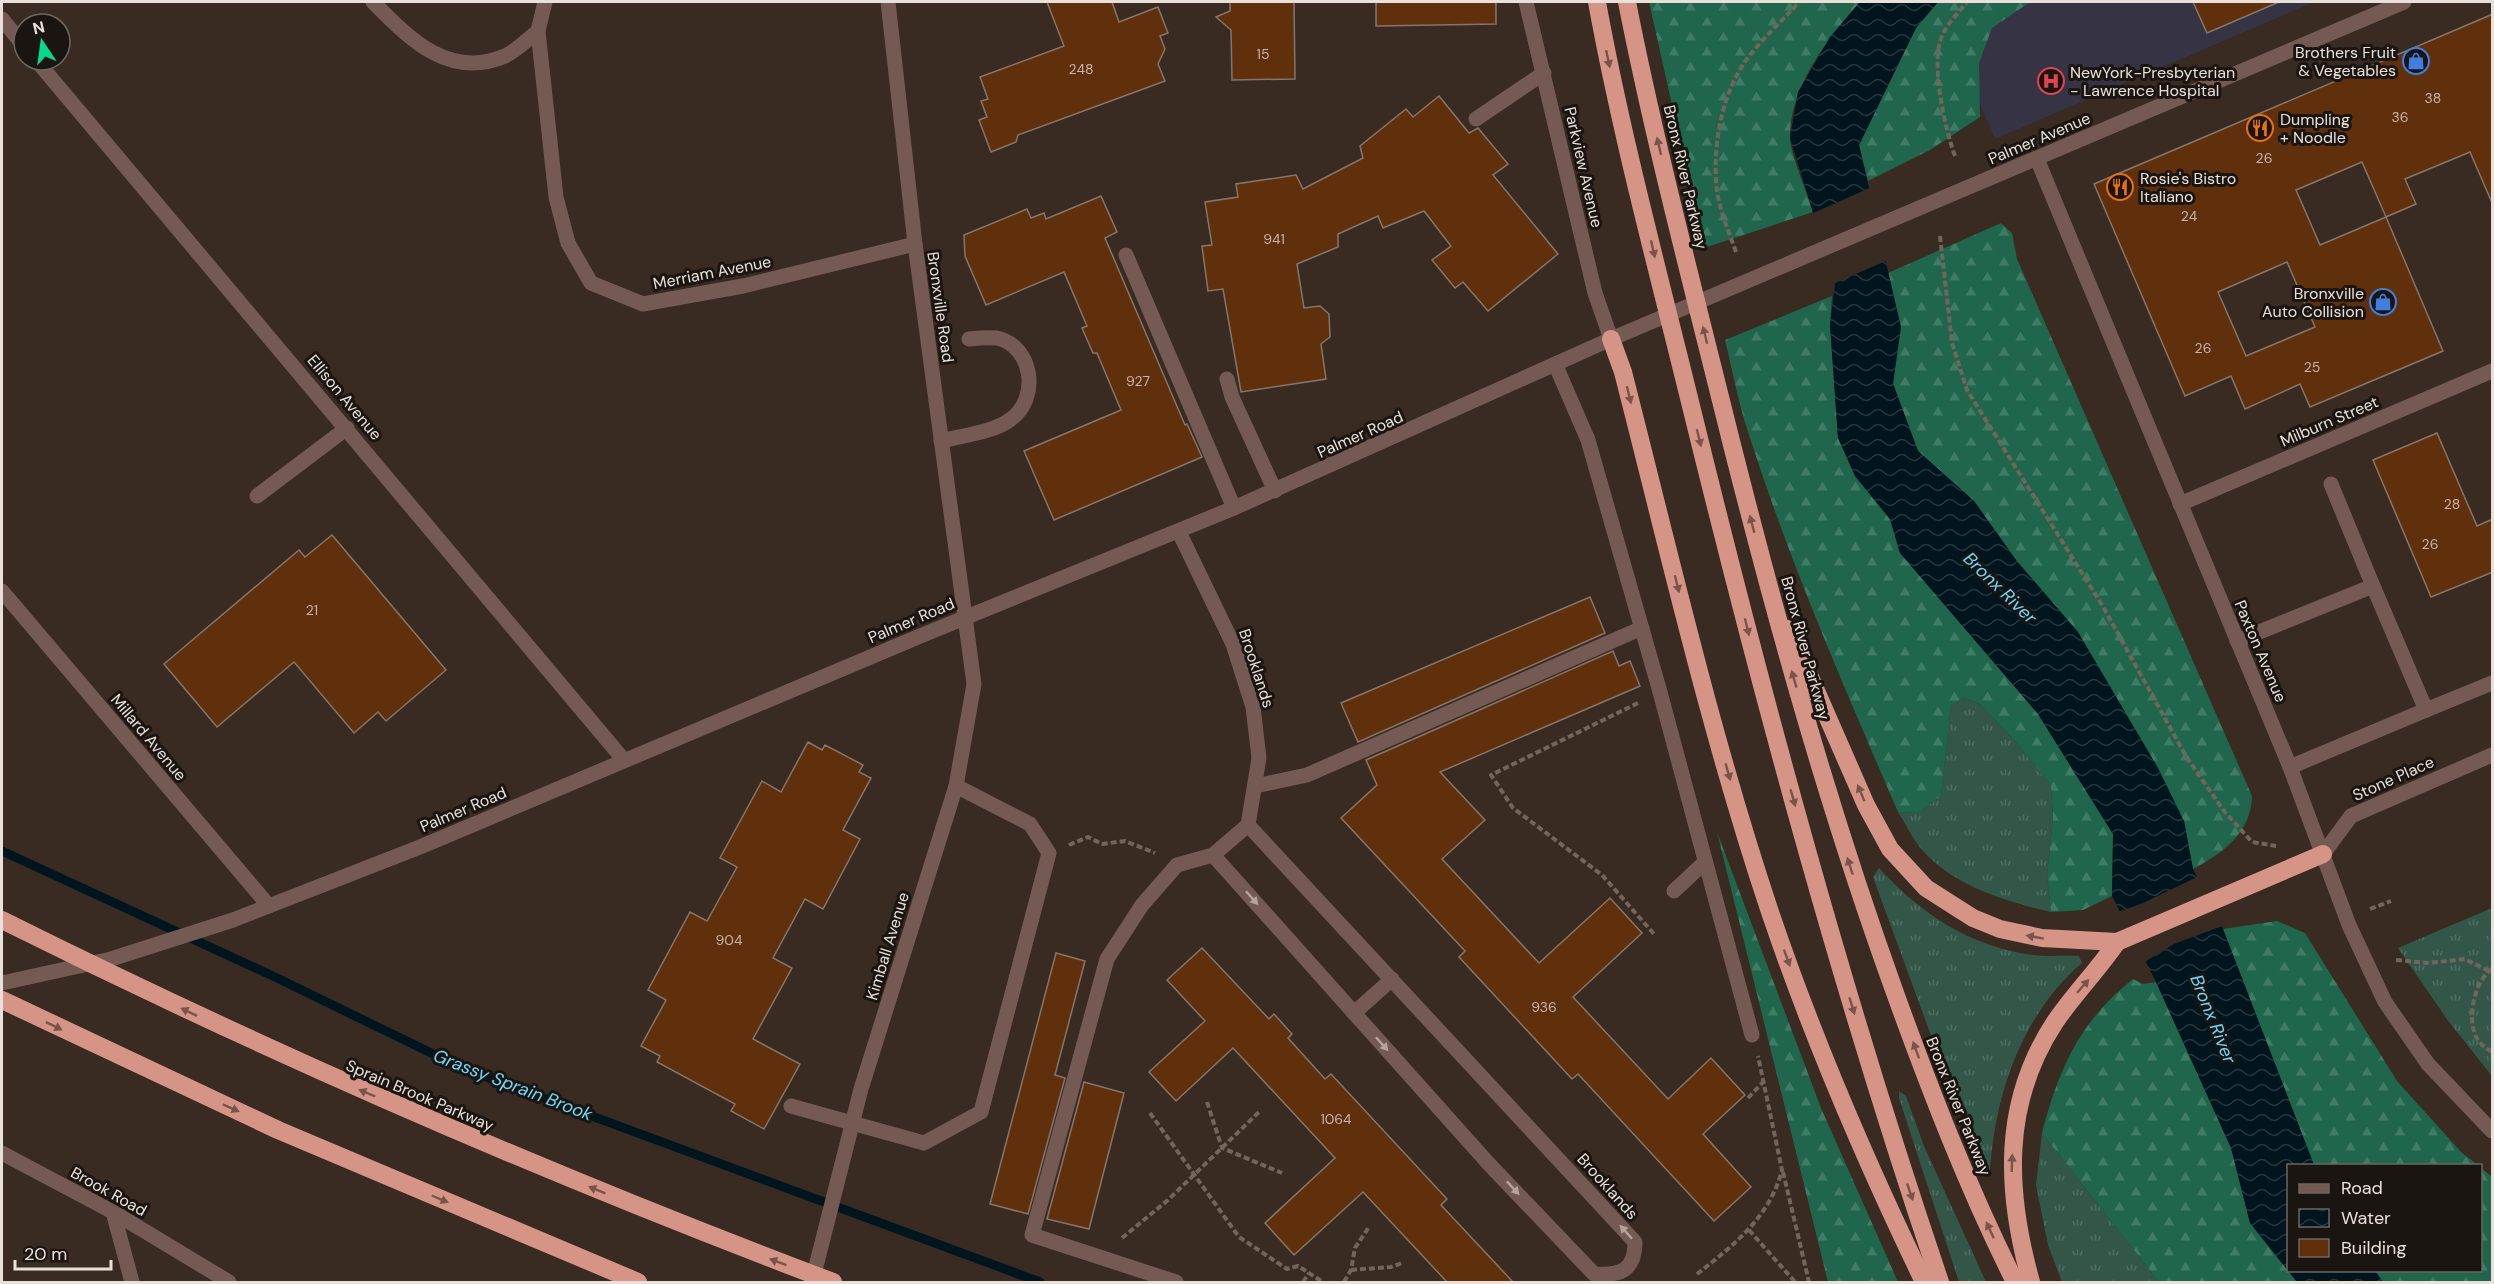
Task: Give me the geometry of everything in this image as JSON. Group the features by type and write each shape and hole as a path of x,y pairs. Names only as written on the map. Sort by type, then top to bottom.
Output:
{"highway":[{"path":"1597,2 1654,257 1771,721 1867,1056 1940,1282"},
{"name":"Bronx River Parkway","path":"1627,2 1669,190 1767,581 1814,753 1869,922 1948,1135 2016,1282"},
{"path":"1611,339 1623,372 1718,738 1770,913 1833,1077 1889,1209 1924,1282"},
{"path":"1767,581 1866,805 1890,849 1926,888 1948,904 2000,929 2042,938 2117,942 2323,854"},
{"name":"Sprain Brook Parkway","path":"2,920 208,1021 335,1080 602,1193 833,1282"},
{"path":"2031,1282 2022,1251 2012,1191 2013,1136 2019,1106 2028,1078 2055,1023 2117,942"},
{"path":"2,1000 278,1130 638,1282"}],"street":[{"path":"373,2 408,38 444,60 478,62 506,56 538,31"},
{"name":"Merriam Avenue","path":"545,2 538,31 556,197 568,243 591,283 643,304 743,286 915,244"},
{"name":"Bronxville Road","path":"888,2 915,244 964,618"},
{"name":"Parkview Avenue","path":"1526,2 1595,293 1611,339"},
{"name":"Palmer Avenue","path":"1821,250 2404,2"},
{"path":"2,19 12,31"},
{"name":"Ellison Avenue","path":"46,72 623,759"},
{"path":"1476,120 1544,73"},
{"name":"Paxton Avenue","path":"2037,159 2290,767 2349,925 2385,1002 2428,1064 2493,1131"},
{"name":"Palmer Road","path":"2,983 111,958 233,920 420,847 623,759 1179,532 1556,366 1611,339 1821,250"},
{"path":"1126,255 1234,508"},
{"path":"941,441 990,428 1012,418 1026,399 1031,379 1022,355 998,339 969,339"},
{"path":"1556,366 1588,440 1660,692 1752,1035"},
{"name":"Milburn Street","path":"2180,504 2493,371"},
{"path":"1227,379 1237,408 1275,491"},
{"path":"257,495 347,428"},
{"path":"2331,484 2426,710"},
{"name":"Brooklands","path":"1179,532 1233,644 1253,707 1259,758 1248,825 1635,1242 1635,1256 1624,1271 1611,1275 1594,1274 1488,1163 1213,855"},
{"path":"2237,642 2373,586"},
{"name":"Millard Avenue","path":"2,591 269,906"},
{"name":"Kimball Avenue","path":"812,1282 861,1089 956,786 974,684 964,618"},
{"path":"1255,786 1307,775 1642,628"},
{"path":"2290,767 2493,683"},
{"name":"Stone Place","path":"2323,854 2350,816 2493,755"},
{"path":"791,1106 924,1143 981,1112 1049,853 1030,824 956,786"},
{"path":"1176,1282 1032,1235 1107,959 1142,905 1177,865 1213,855 1248,825"},
{"path":"1674,891 1706,861"},
{"path":"1354,1013 1392,980"},
{"name":"Brook Road","path":"2,1152 113,1212 230,1282"},
{"path":"113,1212 132,1282"}],"path":[{"path":"1736,252 1718,191 1716,161 1729,90 1746,60 1799,2"},
{"path":"1954,156 1946,129 1938,61 1941,37 1966,2"},
{"path":"1940,236 1952,343 1967,390 2102,605 2187,758 2224,811 2252,842"},
{"path":"1654,934 1602,874 1513,808 1491,775 1660,692"},
{"path":"1088,837 1102,844 1125,841 1145,848"},
{"path":"2370,909 2391,901"},
{"path":"2396,960 2428,963 2465,959 2491,970 2480,984 2472,1016 2474,1032 2482,1045 2493,1052"},
{"path":"1748,1098 1764,1080 1782,1170 1809,1282"},
{"path":"1207,1102 1222,1148 1282,1173"},
{"path":"1093,1255 1130,1233 1259,1112"},
{"path":"1150,1113 1196,1173 1239,1237 1287,1269 1298,1266 1323,1282"},
{"path":"1697,1274 1744,1237 1778,1187 1782,1170"},
{"path":"1344,1282 1352,1270 1355,1248 1369,1227"},
{"path":"1749,1230 1795,1282"},
{"path":"1352,1270 1391,1267 1402,1263"},
{"path":"1303,1282 1309,1273"}],"shaded area":[{"name":"NewYork-Presbyterian - Lawrence Hospital","path":"2027,2 2314,2 1995,139 1979,102 1968,60 1980,30"}],"green space":[{"path":"1649,2 1860,2 1824,47 1796,99 1792,118 1791,144 1813,212 1704,248"},
{"path":"1938,2 2030,2 1992,28 1979,63 1980,117 1930,150 1868,181 1859,145 1916,28"},
{"path":"2001,223 2012,233 2017,259 2252,796 2247,821 2241,831 2225,849 2193,869 2184,821 2016,560 1974,501 1918,451 1893,383 1900,327 1888,273"},
{"path":"1832,296 1830,325 1838,438 1855,476 1890,519 1900,553 2038,714 2113,834 2112,896 2083,910 2051,912 2047,875 2053,819 2051,785 2015,741 1980,704 1964,698 1951,705 1941,796 1918,813 1898,812 1819,627 1750,438 1725,340"},
{"path":"1964,698 1980,704 2015,741 2051,785 2053,819 2047,875 2051,912 1982,891 1950,874 1923,851 1898,812 1918,813 1941,796 1951,705"},
{"path":"1717,832 1821,1108 1898,1282 1828,1282"},
{"path":"1879,868 1929,913 1967,936 2010,951 2044,956 2079,956 2082,963 2061,983 2043,1006 2015,1057 1998,1113 1990,1171 1940,1060 1873,877"},
{"path":"2492,908 2492,1076 2449,1022 2398,948"},
{"path":"2277,921 2305,933 2397,1081 2462,1153 2477,1164 2314,1164 2223,929"},
{"path":"2133,979 2143,984 2156,982 2231,1148 2250,1223 2297,1282 2159,1282 2042,1133 2056,1087 2074,1047 2085,1029 2115,995"},
{"path":"1899,1091 1906,1096 1924,1146 1986,1282 1959,1282 1899,1098"},
{"path":"2042,1133 2159,1282 2062,1282 2048,1245 2036,1185"},
{"path":"2482,1169 2492,1177 2492,1282 2383,1282 2376,1272 2482,1272"}],"water":[{"name":"Bronx River","path":"1860,2 1938,2 1916,28 1859,145 1901,327 1893,384 1918,451 1974,501 2016,560 2078,632 2158,768 2184,821 2193,869 2223,929 2314,1164 2287,1164 2287,1269 2250,1223 2231,1148 2156,982 2112,896 2113,834 2038,714 1900,553 1890,519 1855,476 1838,438 1830,325 1835,284 1790,138 1798,92 1830,37"},
{"path":"2289,1272 2376,1272 2383,1282 2297,1282"}],"pier":[{"path":"1872,187 1888,260 1833,284 1811,214"},
{"path":"2199,876 2225,925 2174,944 2143,963 2117,912 2141,904"}],"building":[{"path":"1047,2 1112,2 1119,22 1158,7 1168,33 1160,36 1165,49 1158,64 1165,81 1018,135 1016,142 991,152 979,120 987,117 981,101 988,99 980,77 1064,46"},
{"path":"1230,2 1294,2 1295,79 1232,80 1231,30 1216,17 1230,11"},
{"path":"1376,2 1496,2 1496,24 1376,26"},
{"path":"2193,2 2279,2 2207,33"},
{"path":"2493,14 2493,205 2470,152 2405,179 2416,204 2386,217 2443,351 2310,407 2300,384 2245,409 2231,376 2185,396 2094,184","holes":["2362,162 2386,217 2320,245 2296,190","2287,262 2315,327 2246,356 2218,292"]},
{"path":"1439,96 1469,133 1478,128 1508,164 1493,175 1558,254 1488,311 1463,282 1455,288 1432,260 1451,246 1424,211 1383,228 1378,216 1338,234 1338,247 1297,264 1304,308 1320,306 1329,314 1330,337 1321,344 1326,379 1241,392 1223,289 1208,291 1202,246 1212,245 1205,202 1238,197 1236,184 1296,175 1303,189 1363,158 1360,146 1406,109 1413,117"},
{"path":"1101,196 1117,232 1105,238 1185,425 1187,424 1202,457 1054,520 1024,451 1121,410 1097,353 1093,353 1082,328 1087,326 1064,272 986,305 965,256 964,235 1027,209 1031,218 1044,213 1046,219"},
{"path":"2437,433 2477,526 2493,519 2493,572 2431,597 2373,460"},
{"path":"332,535 446,670 386,721 378,712 354,733 294,662 217,727 164,664 299,550 305,557"},
{"path":"1590,597 1605,633 1358,742 1341,703"},
{"path":"1613,651 1619,666 1630,661 1640,686 1440,772 1485,820 1442,859 1539,963 1610,898 1642,933 1573,997 1668,1099 1711,1058 1745,1095 1703,1134 1751,1187 1714,1221 1578,1074 1572,1079 1459,957 1465,951 1341,818 1377,785 1366,760"},
{"path":"808,742 822,750 825,745 863,765 859,772 871,778 843,830 860,839 823,909 805,899 773,958 792,968 753,1039 800,1064 764,1129 731,1111 735,1104 657,1062 660,1056 641,1046 666,1000 648,990 690,912 707,921 737,867 720,858 762,781 781,792"},
{"path":"1202,948 1269,1019 1274,1014 1292,1034 1288,1038 1325,1079 1331,1074 1447,1199 1441,1205 1513,1282 1447,1282 1363,1192 1294,1255 1265,1223 1335,1158 1233,1048 1176,1101 1149,1072 1205,1021 1167,980"},
{"path":"1056,953 1085,961 1055,1075 1065,1078 1028,1214 990,1204"},
{"path":"1084,1082 1124,1093 1089,1229 1047,1219"}],"waterway":[{"name":"Grassy Sprain Brook","path":"2,851 275,977 462,1068 1040,1282"}],"place":[{"name":"Brothers Fruit & Vegetables","path":"2416,61"},
{"name":"NewYork-Presbyterian - Lawrence Hospital","path":"2051,81"},
{"name":"Dumpling + Noodle","path":"2260,128"},
{"name":"Rosie's Bistro Italiano","path":"2120,187"},
{"name":"Bronxville Auto Collision","path":"2383,302"}]}
